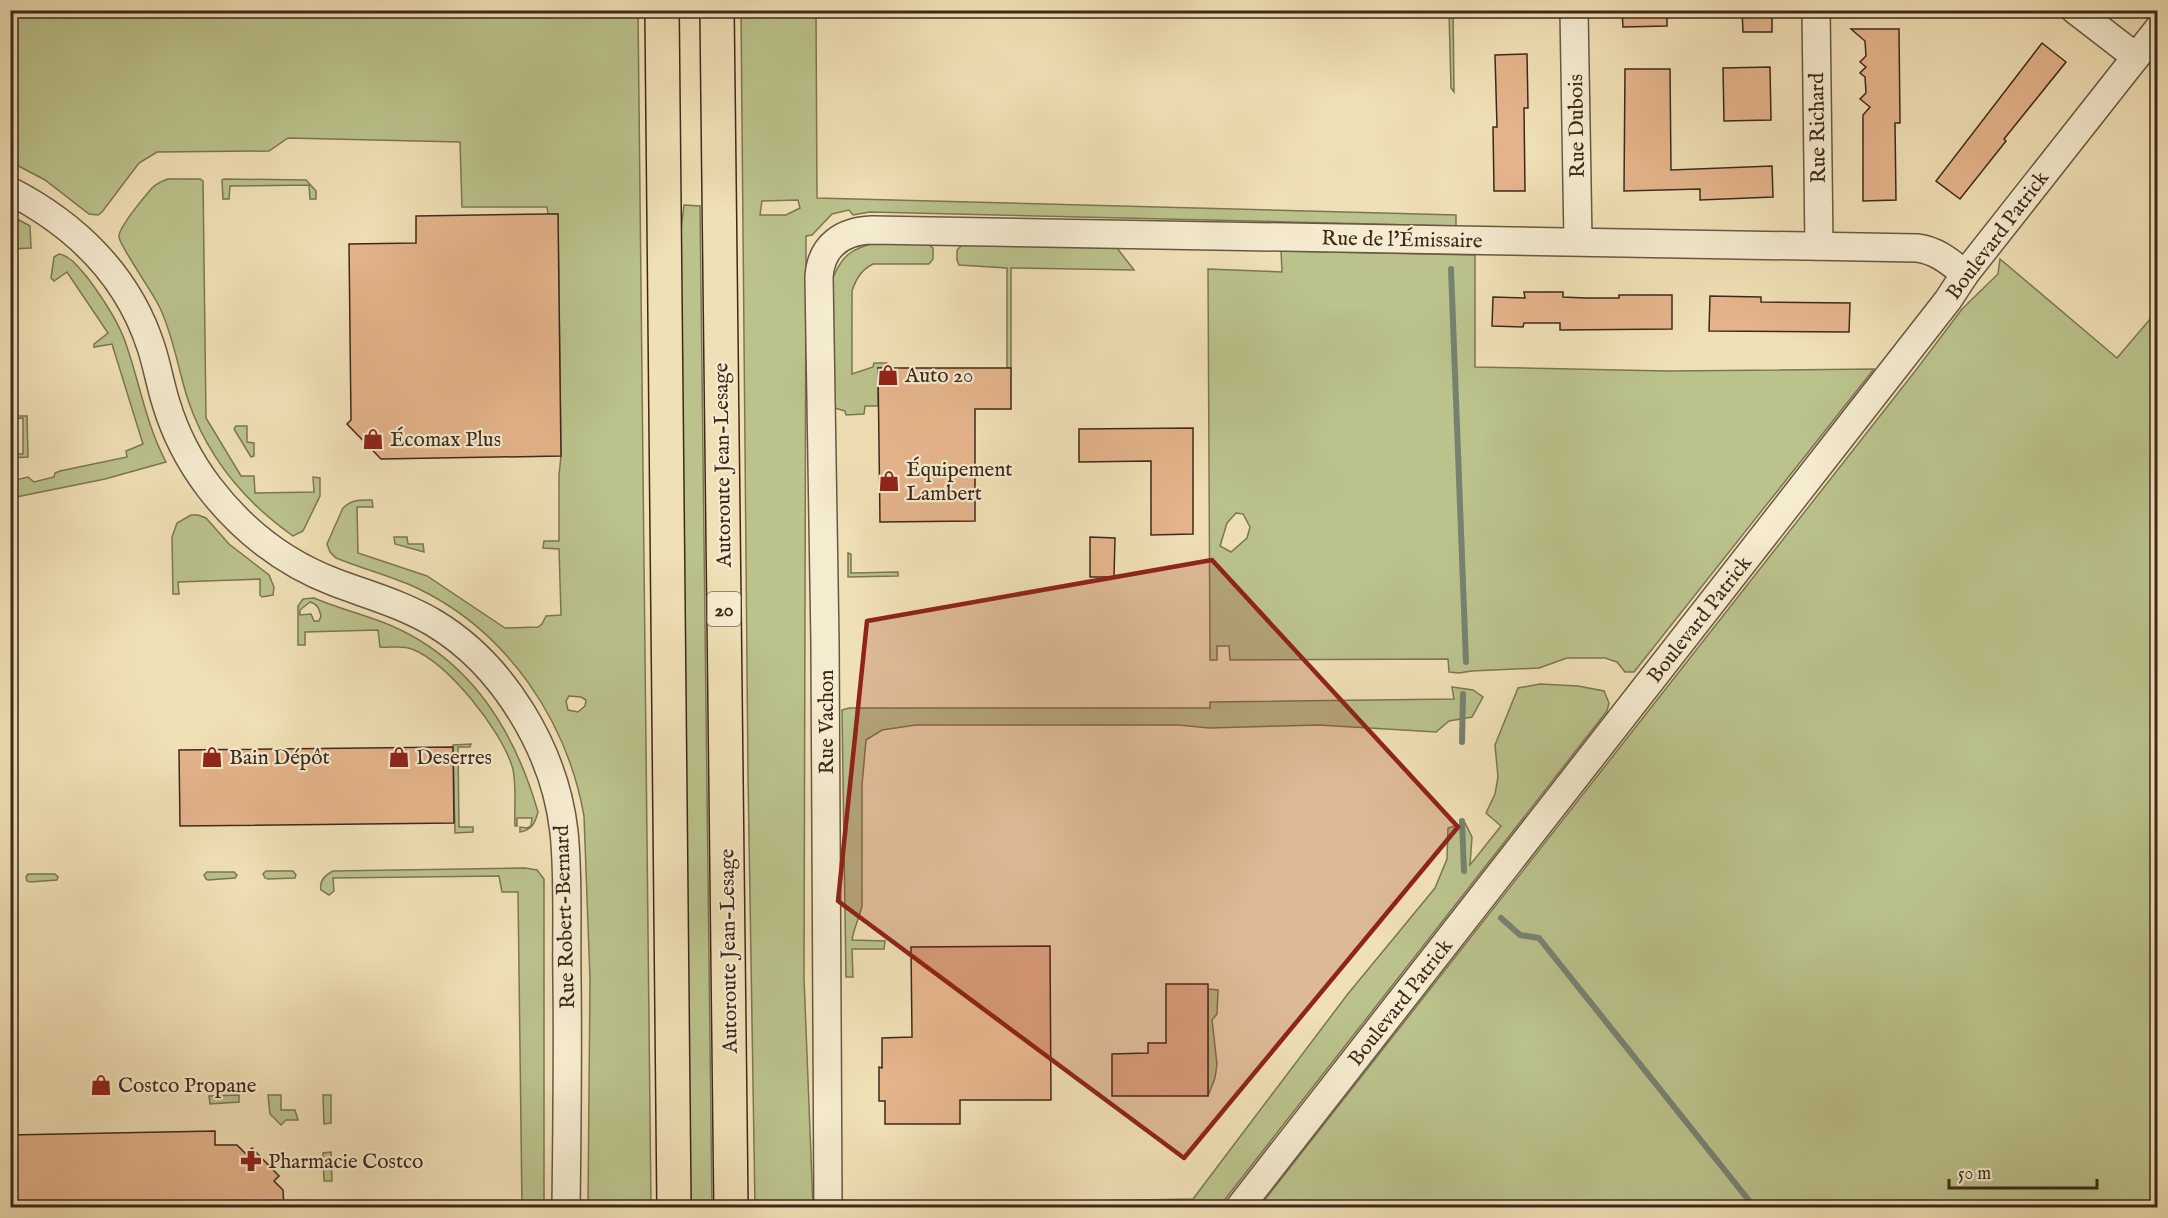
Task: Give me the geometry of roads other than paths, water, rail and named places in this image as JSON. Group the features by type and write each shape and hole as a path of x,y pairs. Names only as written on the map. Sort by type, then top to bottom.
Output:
{"highway":[{"path":"662,10 674,1208"},
{"name":"Autoroute Jean-Lesage","path":"717,10 731,1208"}],"street":[{"name":"Rue Dubois","path":"1574,10 1578,241"},
{"name":"Rue Richard","path":"1816,10 1819,246"},
{"path":"2075,10 2136,57"},
{"name":"Boulevard Patrick","path":"1239,1208 2157,29"},
{"name":"Rue Robert-Bernard","path":"10,191 42,208 72,230 95,252 118,280 144,329 165,402 179,436 199,473 234,516 265,544 299,566 334,582 393,602 441,627 471,651 497,678 533,734 553,783 564,832 567,1208"},
{"name":"Rue de l'Émissaire","path":"834,242 852,232 872,230 1819,246 1923,249 1947,260 1965,274"},
{"name":"Rue Vachon","path":"828,1208 825,655 819,276 823,258 834,242"}],"waterway":[{"path":"1451,269 1466,662"},
{"path":"1462,742 1463,694"},
{"path":"1462,821 1464,871"},
{"path":"1501,918 1520,935 1539,938 1755,1208"}],"place":[{"name":"Auto 20","path":"888,375"},
{"name":"Écomax Plus","path":"373,439"},
{"name":"Équipement Lambert","path":"889,481"},
{"name":"Bain Dépôt","path":"212,757"},
{"name":"Deserres","path":"399,757"},
{"name":"Costco Propane","path":"101,1085"},
{"name":"Pharmacie Costco","path":"251,1161"}]}
